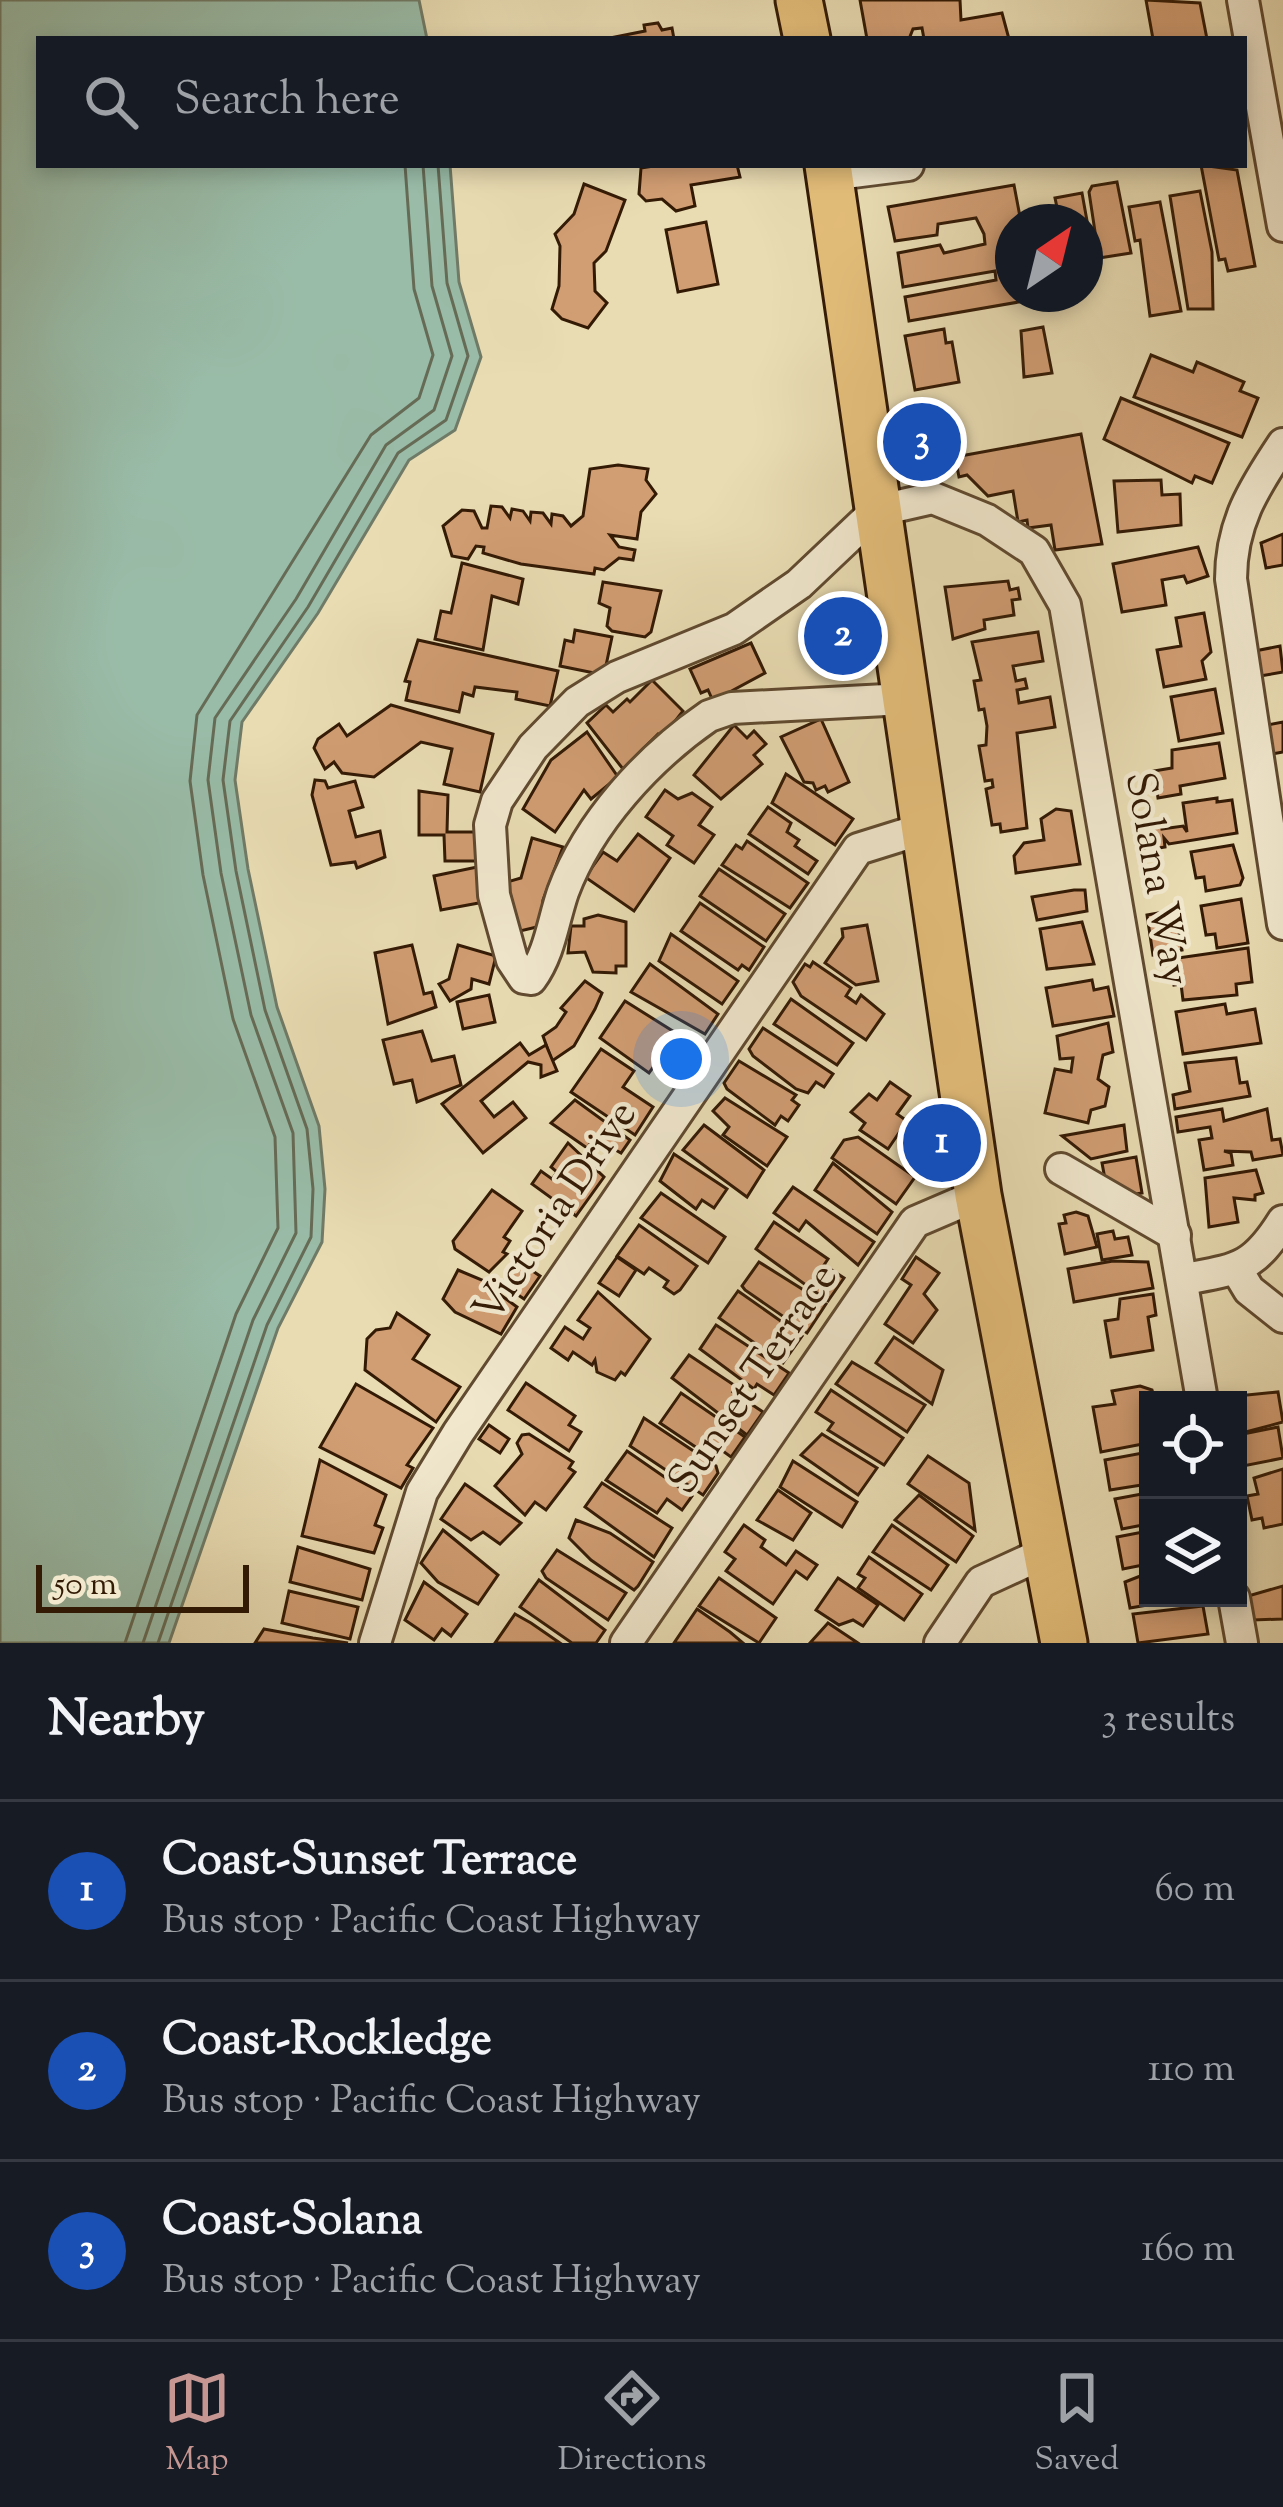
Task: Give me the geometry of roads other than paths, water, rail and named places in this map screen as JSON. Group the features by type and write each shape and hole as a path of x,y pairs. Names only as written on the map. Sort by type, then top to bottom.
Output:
{"highway":[{"path":"799,0 805,36"},
{"path":"828,170 978,1195 1064,1643"}],"street":[{"path":"1243,0 1246,36"},
{"path":"1247,42 1254,115 1283,226"},
{"path":"828,170 860,168"},
{"path":"1283,444 1244,503 1231,545 1231,579 1283,924"},
{"name":"Solana Way","path":"877,511 933,498 987,520 1034,551 1065,605 1201,1391"},
{"path":"877,511 799,584 734,629 616,677 577,702 533,747 497,801 489,868 512,960 524,978 538,970 562,894 599,821 690,729 732,708 905,699"},
{"name":"Victoria Drive","path":"375,1643 422,1492 458,1433 858,849 922,829"},
{"path":"1060,1169 1175,1235"},
{"name":"Sunset Terrace","path":"626,1643 915,1222 978,1195"},
{"path":"1185,1279 1237,1270 1261,1256 1283,1221"},
{"path":"1237,1270 1249,1290 1283,1317"},
{"path":"940,1643 981,1582 1044,1553"},
{"path":"1236,1607 1242,1643"}],"water":[{"path":"0,0 419,0 426,36 36,36 36,168 450,168 459,282 481,357 455,430 409,460 318,613 242,722 235,780 248,869 277,1007 319,1126 325,1189 322,1242 278,1328 169,1643 0,1643"}],"place":[{"name":"Coast-Solana","path":"922,442"},
{"name":"Coast-Rockledge","path":"843,636"},
{"name":"Coast-Sunset Terrace","path":"942,1143"}]}
